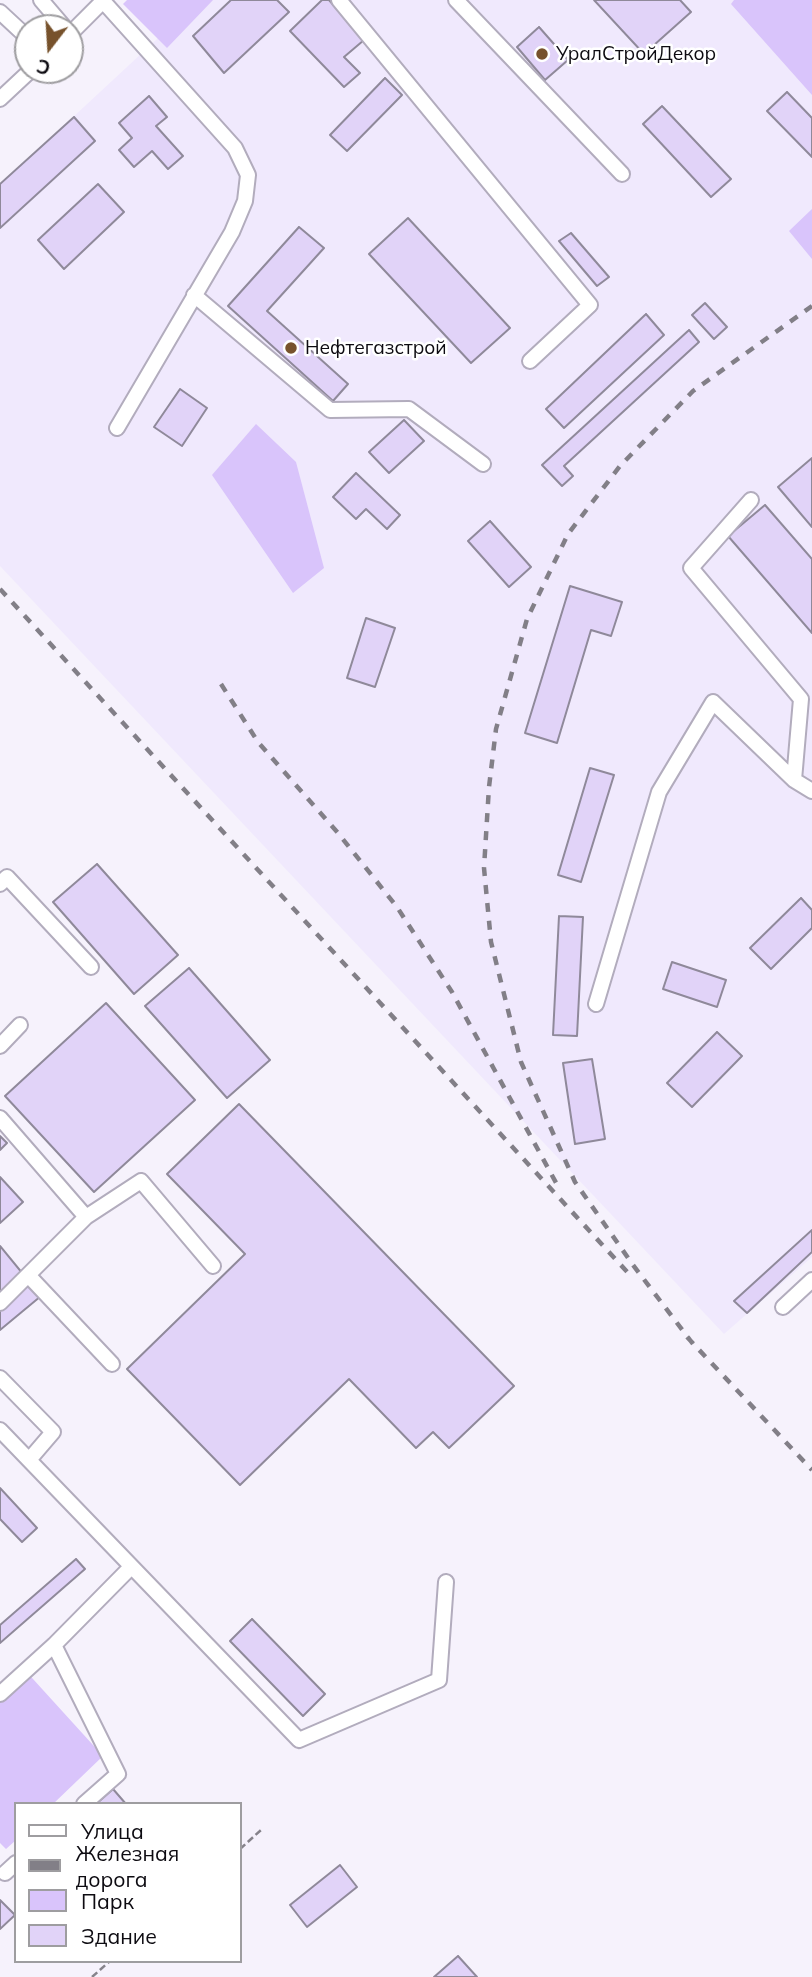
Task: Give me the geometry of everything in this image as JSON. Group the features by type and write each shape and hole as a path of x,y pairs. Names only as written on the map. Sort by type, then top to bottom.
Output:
{"street":[{"path":"41,0 53,14"},
{"path":"84,20 104,0 235,148 248,175 245,201 232,232 117,428"},
{"path":"339,0 590,305 530,361"},
{"path":"456,0 622,174"},
{"path":"0,12 14,25"},
{"path":"0,99 16,84"},
{"path":"194,295 330,410 409,409 483,464"},
{"path":"751,500 691,568 801,699 794,780"},
{"path":"596,1004 659,792 713,702 794,780 812,791"},
{"path":"0,884 7,877 91,967"},
{"path":"0,1046 20,1025"},
{"path":"0,1118 86,1217"},
{"path":"0,1303 86,1217 141,1181 213,1266"},
{"path":"28,1275 112,1364"},
{"path":"783,1307 812,1280"},
{"path":"0,1378 53,1432 29,1460"},
{"path":"0,1430 299,1740 439,1680 446,1582"},
{"path":"0,1694 54,1645 131,1567"},
{"path":"54,1645 118,1774 86,1802"}],"path":[{"path":"242,1847 261,1830"},
{"path":"92,1977 108,1963"}],"shaded area":[{"path":"199,0 812,0 812,1257 724,1334 0,566 0,185"}],"green space":[{"path":"127,0 213,0 167,48 123,4"},
{"path":"734,0 812,0 812,95 731,4"},
{"path":"812,209 812,259 789,231"},
{"path":"256,424 296,462 324,568 293,593 212,475"},
{"path":"23,1668 103,1756 55,1802 14,1802 14,1842 6,1849 0,1843 0,1690"}],"building":[{"path":"231,0 277,0 289,12 224,73 193,36"},
{"path":"322,0 329,0 364,40 344,57 360,73 344,87 290,31"},
{"path":"594,0 680,0 691,12 644,54"},
{"name":"УралСтройДекор","path":"539,27 568,60 545,80 517,47"},
{"path":"385,78 402,95 347,151 330,135"},
{"path":"787,92 812,118 812,157 767,111"},
{"path":"149,96 167,117 156,126 183,156 168,169 152,151 134,167 119,150 132,138 119,123"},
{"path":"662,106 731,179 711,197 643,124"},
{"path":"74,117 95,141 0,228 0,184"},
{"path":"98,184 124,212 64,269 38,240"},
{"path":"408,218 510,328 471,363 369,254"},
{"name":"Нефтегазстрой","path":"299,227 324,248 267,311 348,384 333,401 228,306"},
{"path":"571,233 609,277 597,286 559,241"},
{"path":"705,303 727,327 714,339 692,315"},
{"path":"646,314 664,335 564,428 546,409"},
{"path":"689,330 699,342 564,466 573,476 562,486 542,465"},
{"path":"180,389 207,408 182,446 154,427"},
{"path":"404,420 424,441 389,473 369,452"},
{"path":"812,458 812,527 778,487"},
{"path":"356,473 400,515 387,529 366,509 356,519 333,497"},
{"path":"765,505 812,559 812,633 728,536"},
{"path":"490,521 531,567 509,587 468,541"},
{"path":"570,586 622,602 611,636 591,630 557,743 525,733"},
{"path":"366,618 395,628 375,687 347,678"},
{"path":"590,768 614,775 581,882 558,875"},
{"path":"97,864 178,955 134,994 53,902"},
{"path":"801,898 812,910 812,928 771,969 750,948"},
{"path":"559,916 583,917 577,1036 553,1035"},
{"path":"672,962 726,980 717,1007 663,989"},
{"path":"189,968 270,1060 227,1098 145,1006"},
{"path":"106,1003 195,1100 94,1192 5,1096"},
{"path":"717,1032 742,1056 692,1107 667,1083"},
{"path":"592,1059 605,1139 575,1144 563,1063"},
{"path":"239,1104 514,1386 449,1448 433,1432 416,1448 349,1379 240,1485 127,1369 245,1254 167,1174"},
{"path":"0,1136 7,1143 0,1150"},
{"path":"0,1177 23,1202 0,1223"},
{"path":"812,1230 812,1252 747,1313 734,1301"},
{"path":"0,1246 41,1296 0,1330"},
{"path":"0,1488 37,1528 22,1542 0,1519"},
{"path":"76,1559 85,1569 0,1643 0,1625"},
{"path":"252,1619 325,1694 303,1716 230,1641"},
{"path":"113,1789 124,1802 98,1802"},
{"path":"340,1865 357,1887 307,1927 290,1905"},
{"path":"0,1900 14,1916 0,1929"},
{"path":"458,1956 477,1977 434,1977"}],"railway":[{"path":"693,1344 575,1182 521,1062 491,942 484,868 489,787 496,729 527,619 568,534 620,466 693,391 812,306"},
{"path":"0,589 630,1275"},
{"path":"221,684 258,742 338,833 397,907 452,992 560,1190"},
{"path":"687,1337 812,1470"}],"place":[{"name":"УралСтройДекор","path":"542,54"},
{"name":"Нефтегазстрой","path":"291,348"}]}
